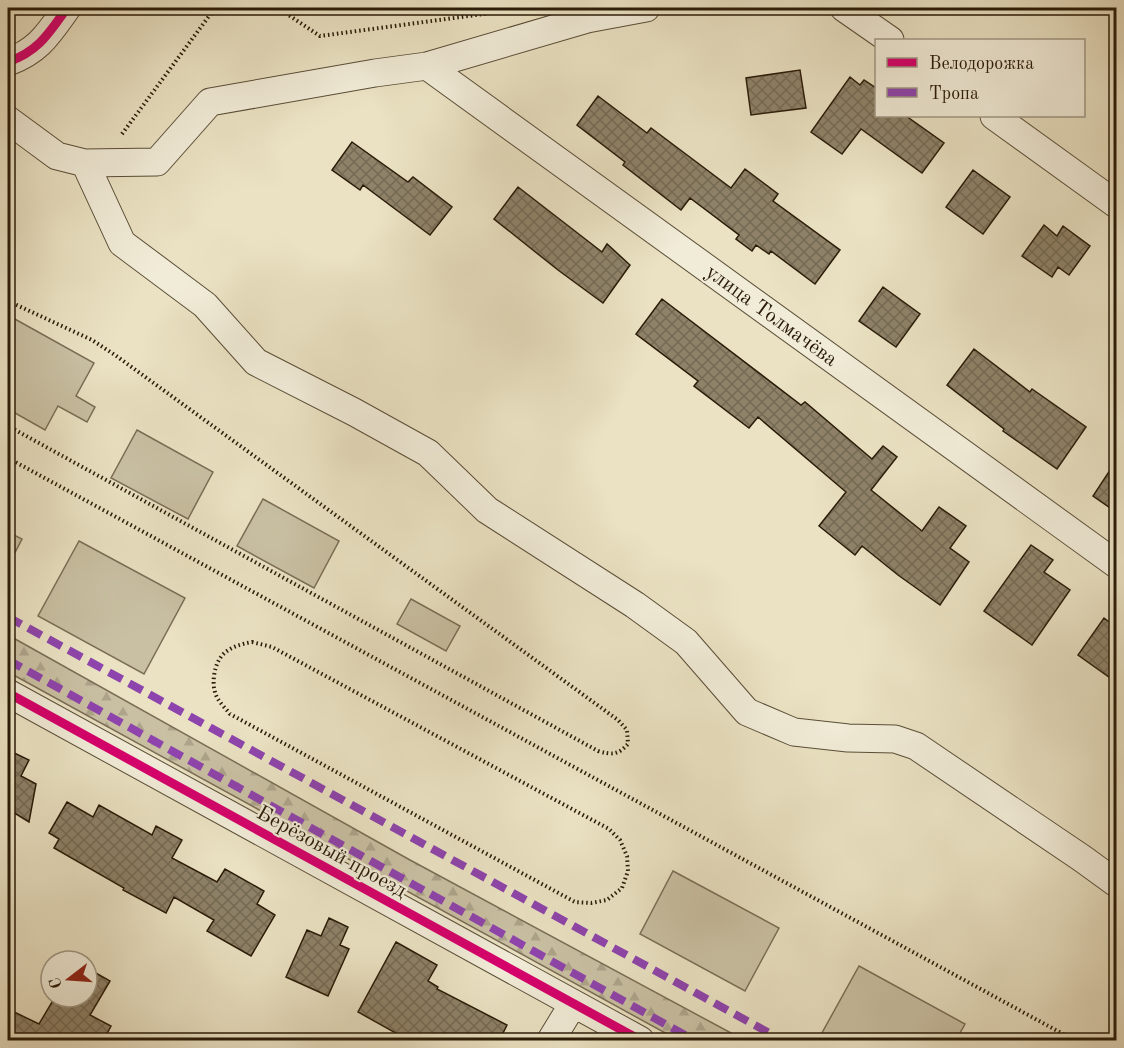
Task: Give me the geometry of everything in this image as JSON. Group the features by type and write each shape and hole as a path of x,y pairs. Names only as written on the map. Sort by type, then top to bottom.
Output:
{"street":[{"path":"8,62 35,48 67,8"},
{"path":"8,120 57,156 85,163 157,162 210,102 427,66 587,19 645,8"},
{"path":"844,8 889,39"},
{"name":"улица Толмачёва","path":"427,66 1116,564"},
{"path":"995,117 1116,204"},
{"path":"85,163 122,243 205,306 256,362 428,453 487,510 635,605 686,642 747,712 794,732 848,738 895,739 916,746 1074,852 1116,883"},
{"name":"Берёзовый проезд","path":"8,693 640,1041"},
{"path":"551,1041 573,1004"}],"path":[{"path":"8,17 14,8"},
{"path":"122,134 215,8"},
{"path":"278,8 320,36 531,8"},
{"path":"8,301 92,340 125,362 618,720 627,730 628,744 621,752 609,754 598,751 8,426"},
{"path":"8,458 1074,1041"},
{"path":"252,642 272,647 609,829 620,840 627,856 628,871 622,888 607,900 591,903 575,902 231,714 216,698 213,683 215,666 223,653 236,645 252,642"}],"green space":[{"path":"13,318 94,363 76,396 95,407 87,422 58,406 45,430 8,409 8,328"},
{"path":"137,430 213,472 188,519 111,478"},
{"path":"263,499 339,541 314,588 237,546"},
{"path":"8,532 22,539 9,564 8,564"},
{"path":"79,541 185,598 144,674 38,616"},
{"path":"411,599 460,626 446,651 397,624"},
{"path":"8,635 410,860 744,1040 678,1040 8,672"},
{"path":"673,871 779,928 745,991 640,934"},
{"path":"859,966 965,1024 956,1040 818,1040"}],"building":[{"path":"800,70 806,108 751,115 746,78"},
{"path":"850,77 860,85 864,80 875,87 875,117 907,117 944,143 922,173 861,129 842,154 811,132"},
{"path":"598,96 647,133 651,128 731,188 745,169 778,194 773,201 840,250 815,284 771,251 769,254 756,245 752,251 736,239 739,235 690,198 681,210 623,165 625,162 577,125"},
{"path":"352,142 408,182 413,177 452,207 430,235 363,185 360,190 332,170"},
{"path":"973,170 1010,197 983,234 946,207"},
{"path":"518,187 602,252 607,244 630,265 603,303 494,219"},
{"path":"1044,225 1057,236 1063,226 1090,246 1069,275 1058,267 1052,277 1022,256"},
{"path":"883,287 920,314 896,347 859,321"},
{"path":"662,299 801,405 805,402 872,459 883,446 897,457 871,490 922,531 939,507 966,526 950,548 969,562 940,605 862,546 855,555 819,526 846,492 758,417 749,428 694,386 698,381 636,334"},
{"path":"974,349 1030,392 1032,389 1086,427 1057,469 1003,431 1004,429 947,385"},
{"path":"1116,461 1116,512 1093,496"},
{"path":"1031,545 1053,560 1044,572 1070,590 1032,645 984,611"},
{"path":"1104,618 1116,627 1116,682 1078,655"},
{"path":"8,750 29,760 21,776 36,784 29,822 8,809"},
{"path":"67,802 93,817 99,805 152,835 156,826 182,840 172,858 217,882 225,869 264,891 257,904 275,915 251,956 207,931 214,920 174,897 166,913 54,848 59,839 49,833"},
{"path":"329,918 348,927 340,945 349,949 328,996 286,977 307,930 321,936"},
{"path":"396,942 437,965 428,981 438,987 437,989 507,1025 499,1041 410,1041 358,1012"},
{"path":"99,975 110,981 99,1000"},
{"path":"8,1009 39,1024 48,1009 94,1009 90,1015 111,1026 103,1041 8,1041"}],"marked path":[{"path":"8,617 782,1040"},
{"path":"8,660 694,1040"}],"cycle path":[{"path":"8,62 36,47 67,8"},
{"path":"8,693 640,1040"}]}
